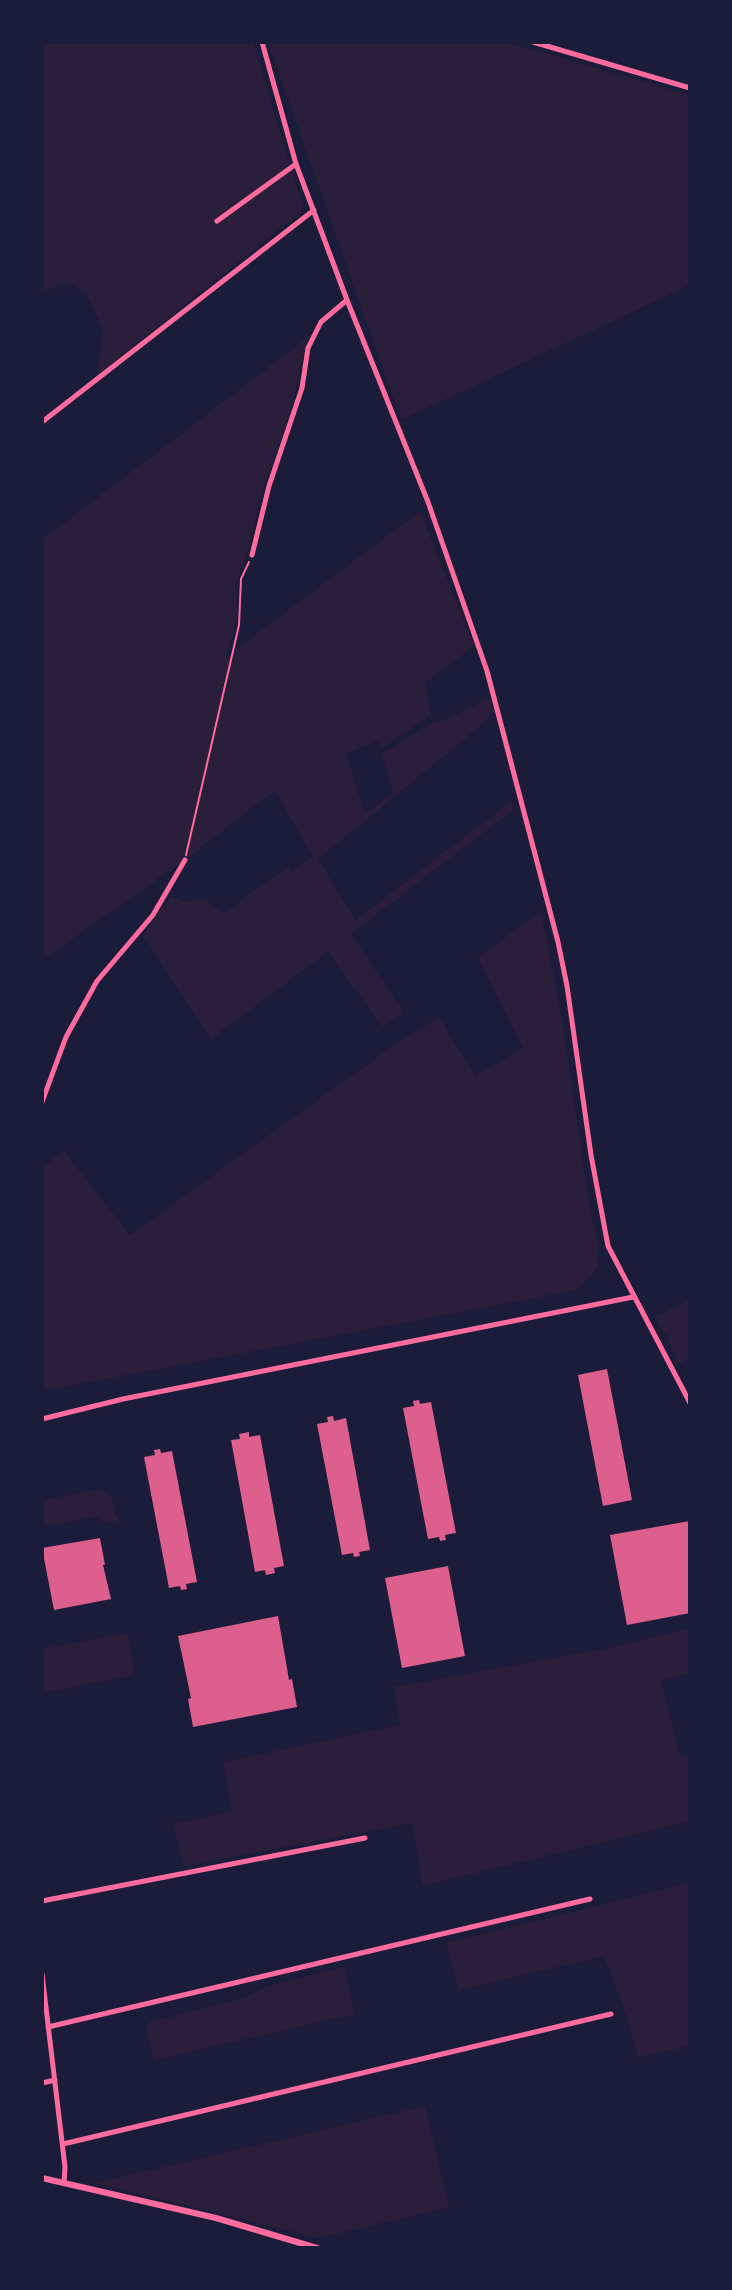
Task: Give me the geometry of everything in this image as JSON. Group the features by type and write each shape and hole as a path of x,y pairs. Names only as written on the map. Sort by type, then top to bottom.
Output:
{"street":[{"path":"262,42 296,164 428,502 487,671 558,942 608,1246 690,1403"},
{"path":"533,42 690,88"},
{"path":"217,221 296,164"},
{"path":"42,422 314,210"},
{"path":"252,555 269,486 302,388 308,348 321,322 347,300"},
{"path":"42,1102 66,1037 97,981 153,915 185,860"},
{"path":"42,1419 123,1399 633,1297"},
{"path":"42,1901 365,1838"},
{"path":"48,2027 590,1899"},
{"path":"42,1974 63,2144 64,2183"},
{"path":"63,2144 611,2014"},
{"path":"42,2083 55,2080"},
{"path":"42,2178 216,2218 317,2248"}],"path":[{"path":"185,860 239,625 241,579 252,555"}],"shaded area":[{"path":"47,42 253,42 304,210 98,374 103,329 85,291 67,283 42,291 42,46"},
{"path":"268,42 506,42 690,95 690,285 401,420"},
{"path":"307,338 291,411 263,489 249,548 236,584 238,614 226,657 420,511 474,646 425,683 431,715 381,749 378,741 346,754 365,814 393,793 382,753 432,723 485,700 490,699 493,710 489,719 318,859 355,920 512,801 514,809 351,934 404,1013 383,1027 328,952 211,1039 143,935 171,896 184,901 206,900 224,913 288,866 293,871 312,856 275,790 185,860 42,960 42,540"},
{"path":"541,911 562,1018 590,1210 599,1247 597,1268 577,1290 42,1391 42,1167 64,1151 130,1235 397,1043 439,1017 475,1076 523,1048 478,958"},
{"path":"690,1300 690,1358 675,1365 673,1360 677,1358 667,1340 670,1338 668,1333 664,1335 655,1317"},
{"path":"101,1489 112,1497 116,1517 119,1518 117,1521 103,1523 99,1516 42,1527 42,1500"},
{"path":"690,1628 690,1673 661,1681 680,1756 690,1754 690,1821 422,1886 413,1823 184,1866 173,1824 232,1811 223,1762 400,1725 394,1687 609,1648"},
{"path":"127,1633 135,1675 42,1693 42,1649"},
{"path":"690,1883 690,2046 638,2057 604,1956 459,1990 446,1943"},
{"path":"344,1967 355,2014 154,2060 146,2028 150,2022 240,1999 266,1987"},
{"path":"425,2106 449,2207 319,2238 95,2183"}],"building":[{"path":"607,1369 632,1500 603,1506 578,1375"},
{"path":"419,1400 420,1404 431,1402 456,1533 445,1535 446,1540 440,1541 439,1537 428,1539 403,1408 414,1406 413,1401"},
{"path":"333,1416 334,1421 346,1418 370,1550 359,1552 360,1556 354,1557 353,1553 342,1555 317,1424 328,1422 327,1417"},
{"path":"249,1432 249,1437 260,1435 284,1566 274,1568 275,1573 266,1575 265,1570 255,1572 231,1440 240,1439 239,1434"},
{"path":"160,1449 161,1453 172,1451 197,1582 186,1584 187,1589 181,1590 180,1586 169,1588 144,1457 155,1455 154,1450"},
{"path":"690,1521 690,1613 627,1625 610,1535"},
{"path":"100,1538 111,1599 54,1610 42,1548"},
{"path":"448,1566 465,1656 402,1668 385,1578"},
{"path":"278,1616 297,1707 193,1727 188,1699 191,1698 178,1636"}]}
